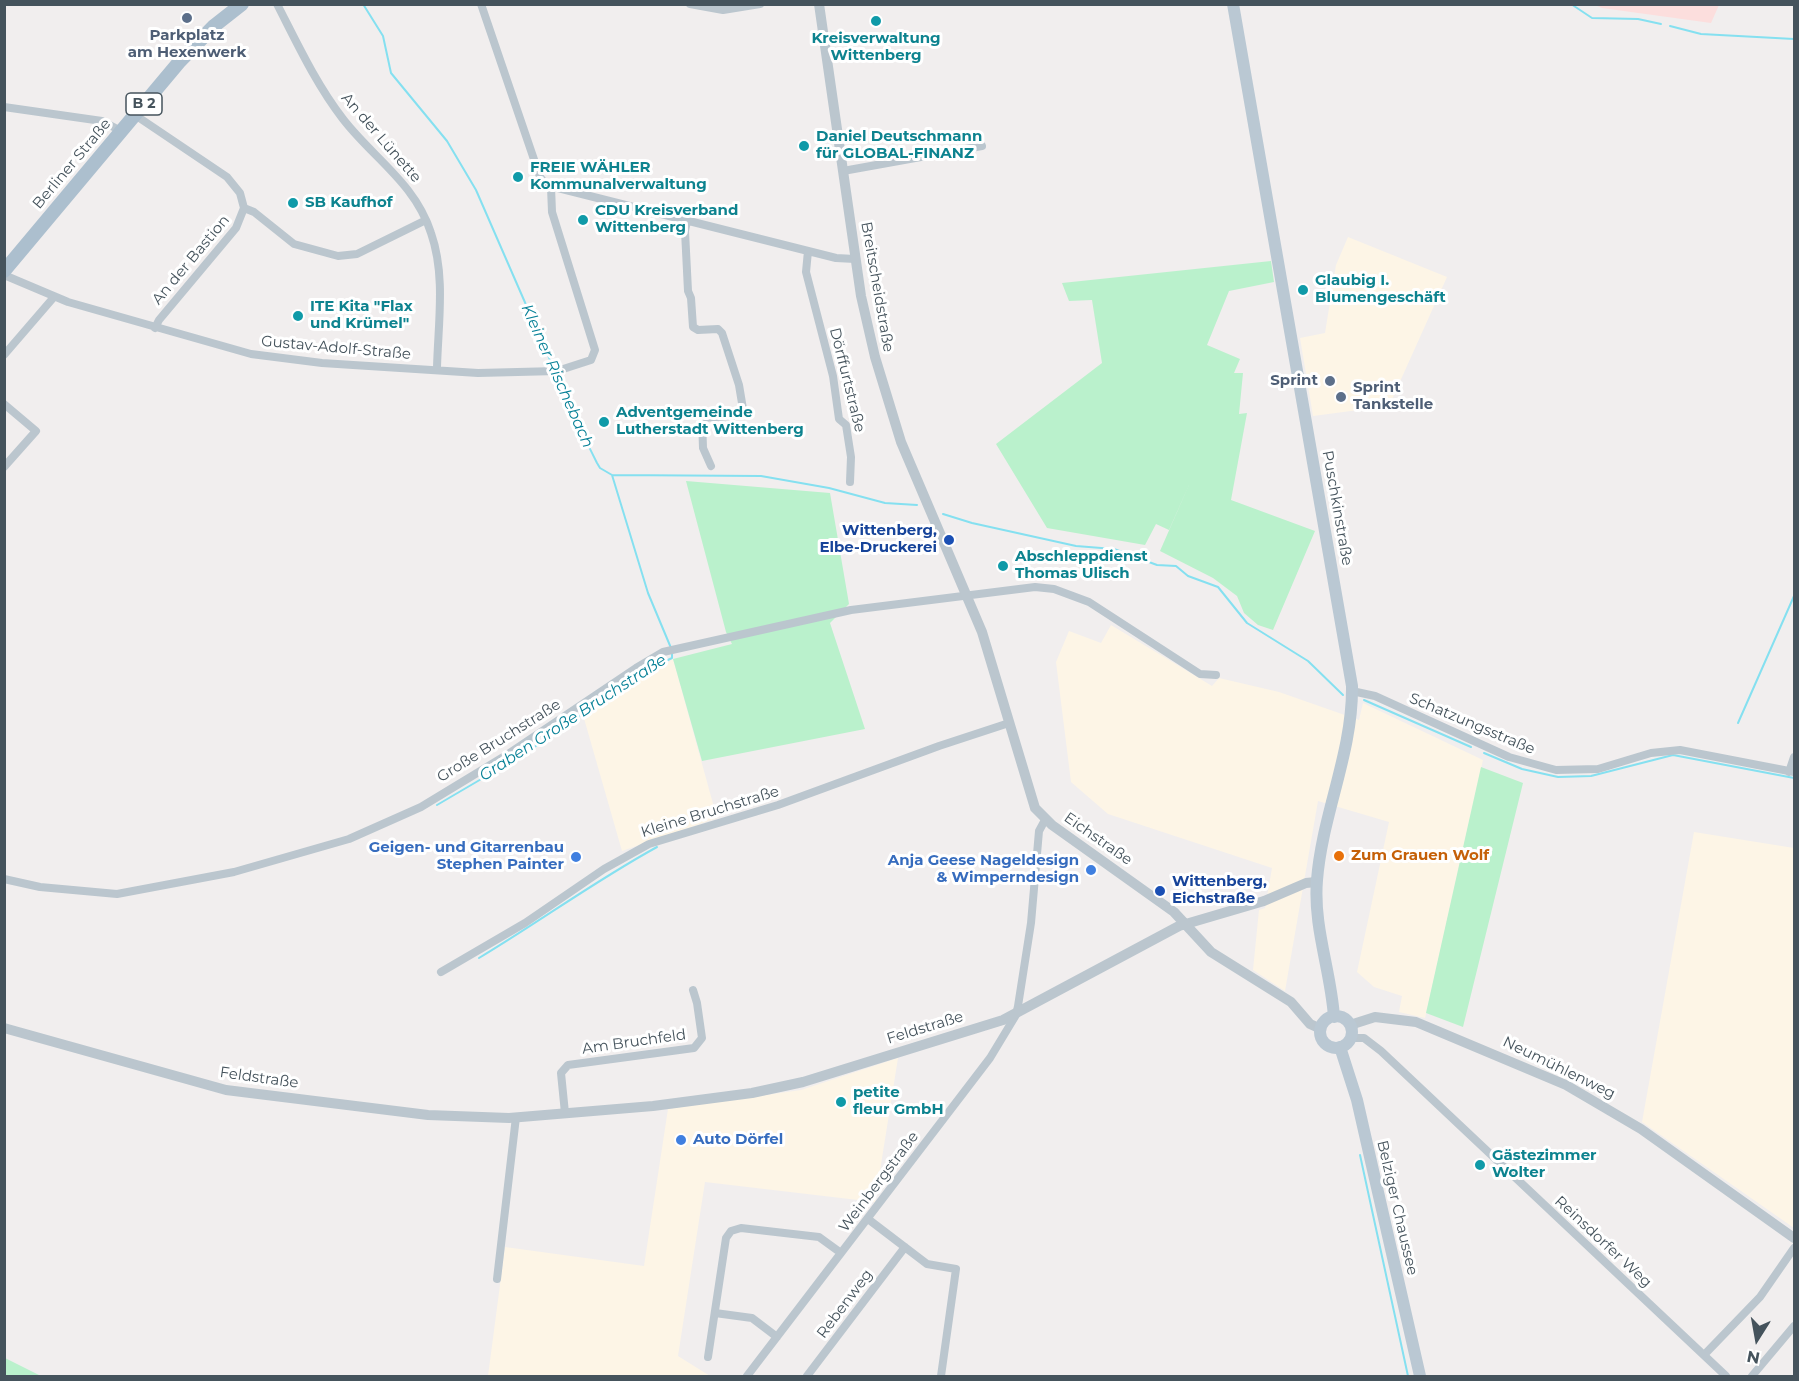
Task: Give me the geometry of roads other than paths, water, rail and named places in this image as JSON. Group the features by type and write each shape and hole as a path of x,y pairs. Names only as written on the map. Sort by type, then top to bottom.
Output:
{"main road":[{"name":"Berliner Straße","path":"4,273 196,43 242,4"},
{"name":"Puschkinstraße","path":"1233,4 1352,696 1316,882 1318,923 1335,1017"},
{"path":"1335,1017 1344,1019 1350,1032 1340,1047 1325,1044 1321,1029 1326,1021 1335,1017"},
{"name":"Belziger Chaussee","path":"1340,1047 1357,1100 1420,1377"}],"street":[{"name":"An der Lünette","path":"277,4 315,77 343,119 404,184 426,220 434,242 440,280 437,368"},
{"path":"481,4 540,177 551,187 836,258 855,259"},
{"path":"690,4 723,10 760,4"},
{"name":"Breitscheidstraße","path":"819,4 867,329 894,423 967,595"},
{"path":"4,108 102,121 121,132"},
{"path":"135,115 222,173 240,193 244,208 254,212 294,244 338,256 357,254 426,220"},
{"path":"843,171 982,146"},
{"name":"Gustav-Adolf-Straße","path":"4,273 54,297 251,354 351,365 437,368 478,373 553,372 585,363 594,355 595,345 552,212 551,187"},
{"name":"An der Bastion","path":"155,328 159,320 236,228 244,208"},
{"path":"687,220 685,231 688,291 692,298 693,327 698,330 718,329 722,333 739,385 744,415 702,418 704,448 711,466"},
{"name":"Dörffurtstraße","path":"808,251 806,272 833,376 839,419 846,425 850,482"},
{"path":"4,355 54,297"},
{"path":"4,404 36,431 4,467"},
{"name":"Große Bruchstraße","path":"4,879 40,887 117,894 234,872 363,834 421,807 505,756 636,668 672,649 851,610 1035,587 1065,592 1089,602 1200,674 1216,675"},
{"name":"Eichstraße","path":"967,595 985,643 1035,808 1045,820 1174,912 1211,952 1291,1002 1310,1023 1321,1029"},
{"name":"Schatzungsstraße","path":"1352,696 1375,696 1520,762 1556,770 1598,768 1651,753 1680,750 1792,772"},
{"name":"Kleine Bruchstraße","path":"441,972 525,923 604,868 649,844 769,809 939,746 1010,723"},
{"path":"1792,772 1794,757"},
{"name":"Weinbergstraße","path":"747,1377 990,1058 1016,1015 1031,923 1039,831 1045,820"},
{"name":"Feldstraße","path":"4,1028 226,1090 429,1115 516,1118 653,1106 788,1085 1016,1015 1186,923 1280,895 1306,883 1316,882"},
{"name":"Am Bruchfeld","path":"565,1113 561,1073 568,1065 694,1048 702,1038 693,990"},
{"name":"Neumühlenweg","path":"1350,1032 1376,1017 1416,1022 1554,1079 1641,1128 1794,1238"},
{"name":"Reinsdorfer Weg","path":"1350,1032 1368,1040 1393,1062 1726,1377"},
{"path":"497,1279 516,1118"},
{"path":"868,1219 927,1264 956,1269 941,1377"},
{"path":"708,1357 726,1238 731,1231 741,1228 819,1237 841,1253"},
{"name":"Rebenweg","path":"807,1377 905,1247"},
{"path":"1704,1355 1760,1297 1794,1248"},
{"path":"715,1313 752,1318 777,1337"},
{"path":"1752,1377 1793,1331"}],"waterway":[{"name":"Kleiner Rischebach","path":"363,4 383,36 391,73 447,141 476,190 554,369"},
{"path":"1571,4 1592,18 1638,19 1661,24"},
{"path":"1670,26 1701,34 1794,39"},
{"name":"Kleiner Rischebach","path":"556,374 597,463 600,468 612,475 761,476 829,488 885,503 917,505"},
{"name":"Graben Große Bruchstraße","path":"612,475 648,593 671,648"},
{"name":"Kleiner Rischebach","path":"943,514 972,523 1076,546 1114,549 1157,565 1176,566 1188,576 1218,587 1247,623 1308,661 1343,695"},
{"path":"1738,723 1794,596"},
{"name":"Graben Große Bruchstraße","path":"437,805 524,754 647,670 672,658 672,653"},
{"name":"Kleiner Rischebach","path":"1364,700 1471,747"},
{"name":"Kleiner Rischebach","path":"1484,753 1522,769 1558,777 1591,776 1673,755 1794,778"},
{"path":"479,958 657,847"},
{"path":"1360,1155 1408,1376"}],"place":[{"name":"Parkplatz am Hexenwerk","path":"187,18"},
{"name":"Kreisverwaltung Wittenberg","path":"876,21"},
{"name":"Daniel Deutschmann für GLOBAL-FINANZ","path":"804,146"},
{"name":"FREIE WÄHLER Kommunalverwaltung","path":"518,177"},
{"name":"SB Kaufhof","path":"293,203"},
{"name":"CDU Kreisverband Wittenberg","path":"583,220"},
{"name":"Glaubig I. Blumengeschäft","path":"1303,290"},
{"name":"ITE Kita \"Flax und Krümel\"","path":"298,316"},
{"name":"Sprint","path":"1330,381"},
{"name":"Sprint Tankstelle","path":"1341,397"},
{"name":"Adventgemeinde Lutherstadt Wittenberg","path":"604,422"},
{"name":"Wittenberg, Elbe-Druckerei","path":"949,540"},
{"name":"Abschleppdienst Thomas Ulisch","path":"1003,566"},
{"name":"Zum Grauen Wolf","path":"1339,856"},
{"name":"Geigen- und Gitarrenbau Stephen Painter","path":"576,857"},
{"name":"Anja Geese Nageldesign & Wimperndesign","path":"1091,870"},
{"name":"Wittenberg, Eichstraße","path":"1160,891"},
{"name":"petite fleur GmbH","path":"841,1102"},
{"name":"Auto Dörfel","path":"681,1140"},
{"name":"Gästezimmer Wolter","path":"1480,1165"}]}
